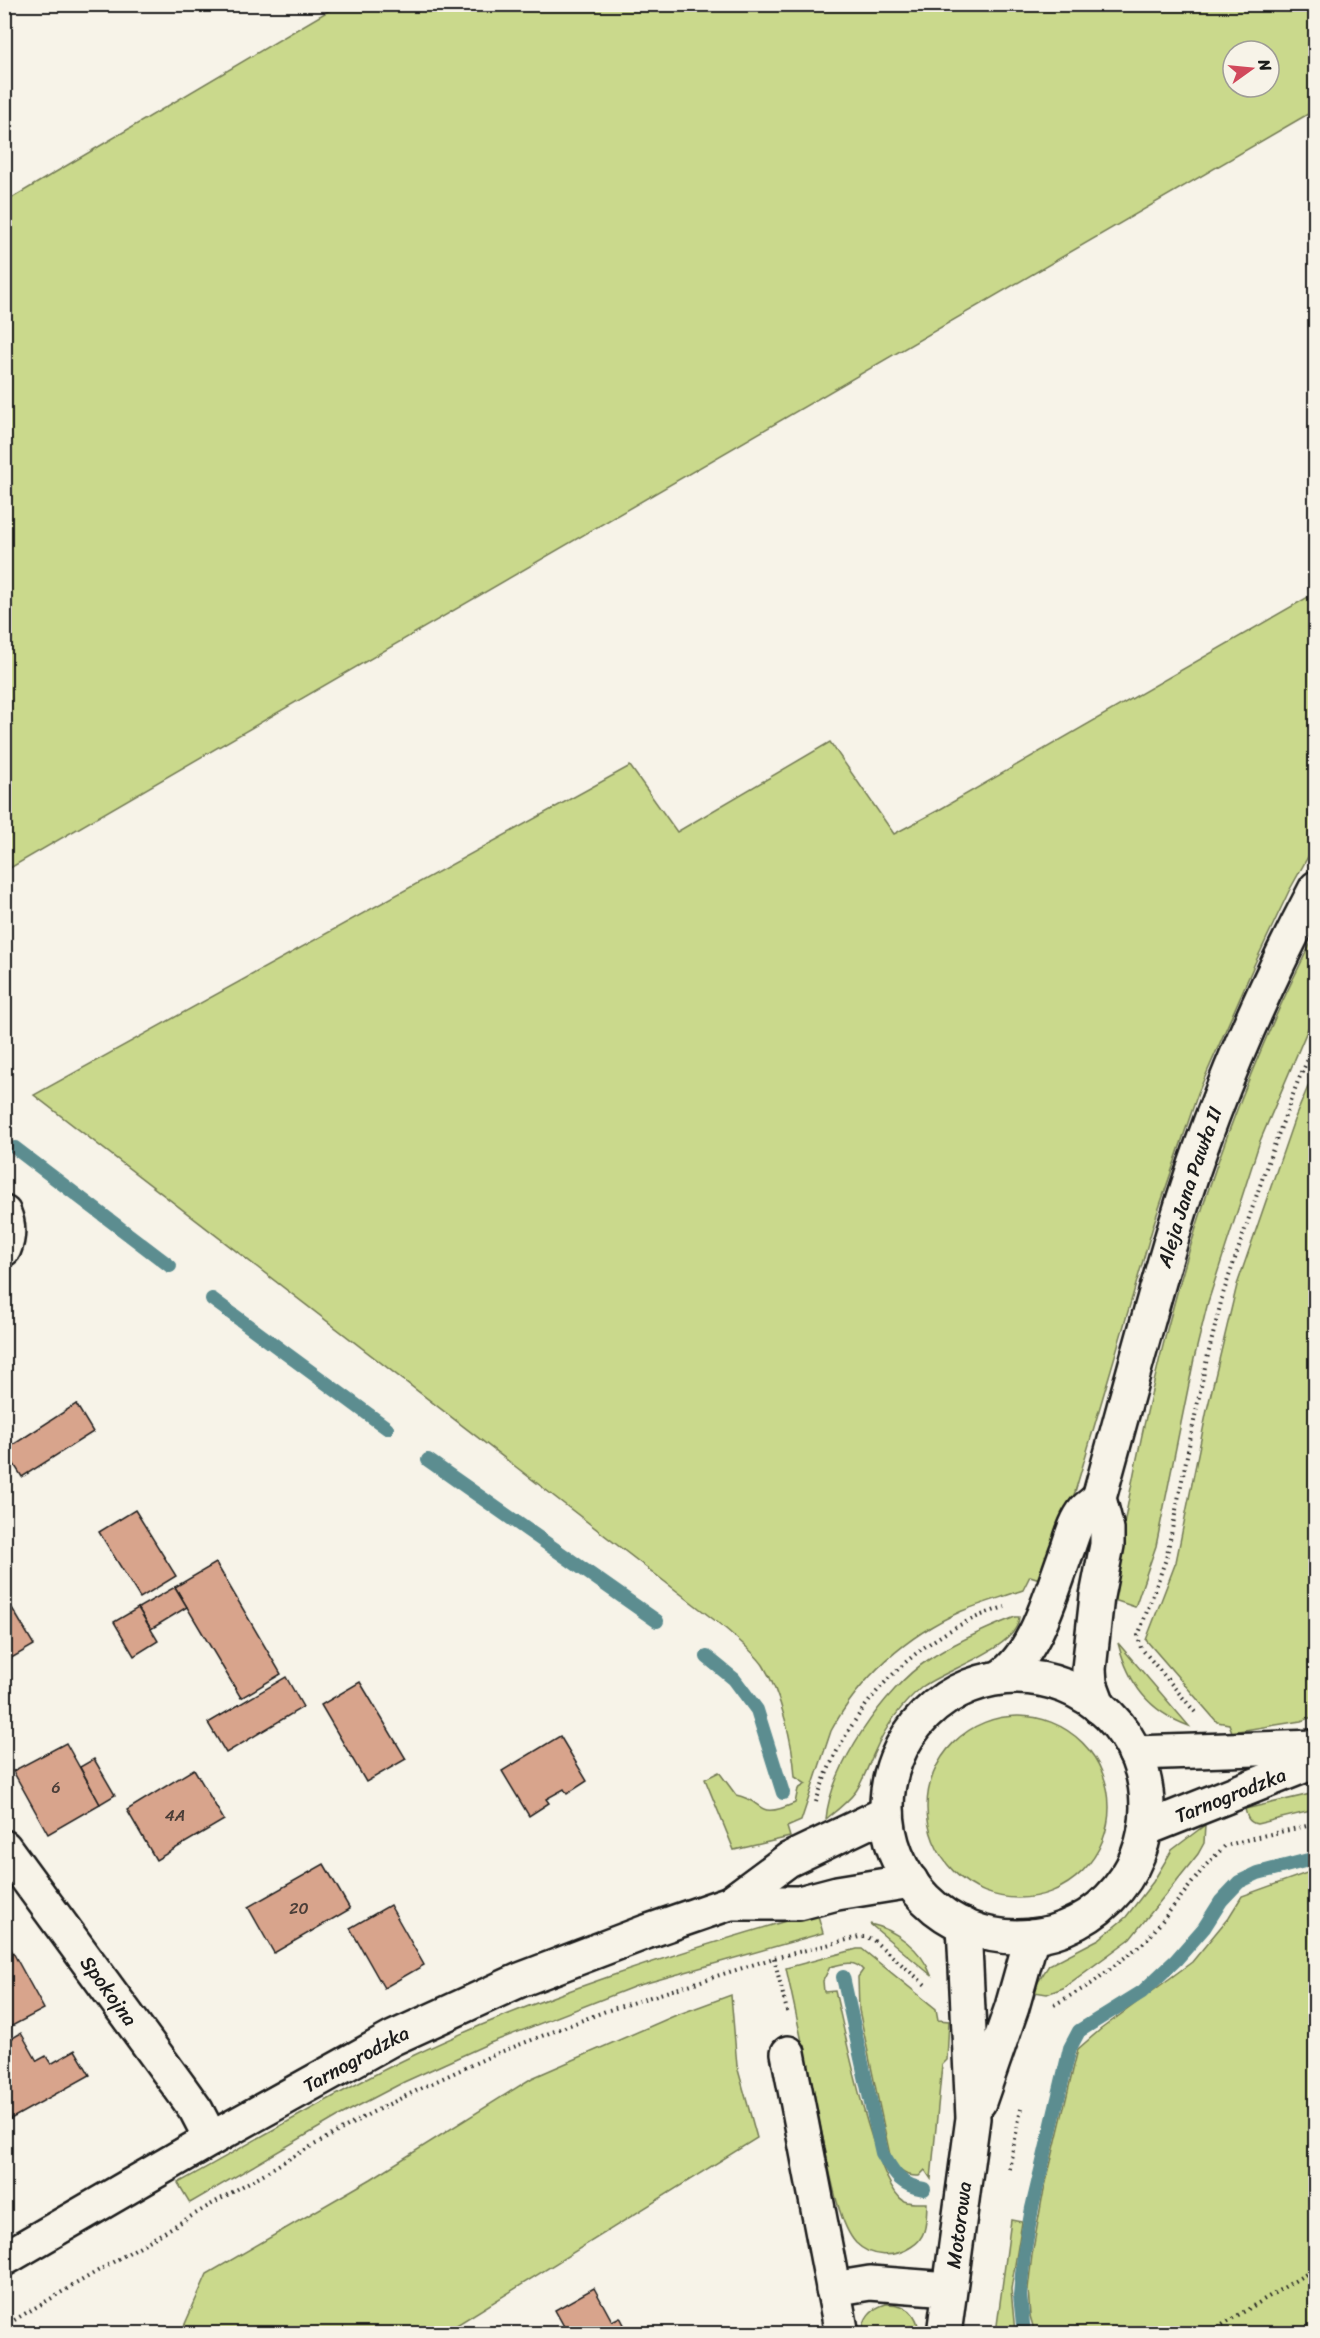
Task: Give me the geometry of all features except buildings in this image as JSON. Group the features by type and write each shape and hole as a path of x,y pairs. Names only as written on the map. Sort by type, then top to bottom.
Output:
{"main road":[{"name":"Aleja Jana Pawła II","path":"999,1678 1014,1667 1026,1651 1076,1525 1085,1510 1099,1498 1175,1226 1191,1177 1236,1055 1282,952 1316,888"},
{"path":"4,1213 8,1222 8,1239 4,1249"},
{"path":"1099,1498 1107,1529 1107,1545 1097,1596 1089,1669 1093,1693 1100,1707"},
{"path":"1026,1677 1052,1682 1077,1692 1100,1707 1120,1728 1135,1753 1144,1783 1147,1814 1145,1829 1130,1872 1121,1884 1100,1906 1082,1919 1061,1929 1032,1936 990,1934 964,1925 940,1911 911,1881 897,1856 887,1813 894,1765 900,1750 917,1724 940,1702 954,1693 969,1686 999,1678 1026,1677"},
{"name":"Tarnogrodzka","path":"1135,1753 1316,1747"},
{"name":"Tarnogrodzka","path":"1145,1829 1316,1761"},
{"name":"Tarnogrodzka","path":"4,2259 383,2043 520,1980 594,1951 730,1904 788,1860 887,1813"},
{"name":"Spokojna","path":"4,1847 182,2089 211,2139"},
{"name":"Tarnogrodzka","path":"730,1904 799,1903 837,1893 911,1881"},
{"name":"Motorowa","path":"944,2334 973,2118 964,1925"},
{"name":"Motorowa","path":"973,2118 1012,2007 1032,1936"},
{"path":"788,2053 842,2334"},
{"path":"833,2289 870,2283 949,2289"}],"path":[{"path":"1197,1714 1141,1648 1138,1636 1166,1559 1204,1367 1223,1294 1267,1165 1298,1081 1316,1042"},
{"path":"813,1811 835,1752 860,1712 887,1679 907,1660 958,1626 993,1610 1015,1604"},
{"path":"1048,2009 1091,1984 1140,1947 1206,1865 1225,1846 1316,1824"},
{"path":"4,2326 371,2113 493,2055 606,2011 774,1958 851,1938 867,1937 920,1983 936,1992"},
{"path":"774,1958 793,2034 788,2053"},
{"path":"1007,2177 1021,2108"},
{"path":"1207,2334 1316,2268"}],"green space":[{"path":"340,4 1315,5 1315,110 5,871 5,202"},
{"path":"1315,593 1315,844 1289,891 1255,963 1198,1093 1154,1223 1075,1492 1043,1580 1030,1576 1023,1590 962,1611 942,1621 922,1632 886,1660 856,1693 831,1731 801,1821 787,1827 790,1837 734,1850 705,1779 719,1772 736,1795 767,1810 795,1803 798,1789 806,1784 795,1777 792,1749 781,1704 763,1665 755,1655 726,1629 34,1095 630,766 677,832 830,742 894,834"},
{"path":"1315,935 1315,1012 1260,1141 1208,1302 1194,1359 1156,1546 1135,1607 1111,1599 1143,1428 1164,1343 1213,1176 1243,1094 1277,1013"},
{"path":"1315,1070 1315,1716 1301,1721 1232,1732 1229,1724 1217,1722 1146,1640 1176,1562 1207,1410 1237,1285 1294,1120"},
{"path":"1019,1617 1016,1628 1007,1639 979,1657 932,1680 907,1701 883,1735 856,1791 846,1803 826,1819 830,1799 849,1754 862,1731 894,1689 938,1653 970,1636"},
{"path":"1118,1643 1189,1726 1162,1712 1142,1694 1128,1671"},
{"path":"1018,1716 1036,1717 1053,1723 1069,1731 1083,1742 1094,1756 1102,1772 1108,1789 1108,1825 1102,1842 1094,1858 1083,1872 1069,1883 1053,1891 1036,1897 1018,1898 1000,1897 983,1891 967,1883 953,1872 942,1858 934,1842 928,1825 927,1807 928,1789 934,1772 942,1756 953,1742 967,1731 983,1723 1000,1717"},
{"path":"1315,1793 1315,1810 1257,1824 1246,1814 1245,1809"},
{"path":"1205,1825 1204,1843 1198,1854 1130,1939 1063,1988 1047,1994 1034,1992 1049,1965 1099,1939 1126,1917 1153,1882 1172,1850"},
{"path":"1315,1870 1315,2333 1035,2333 1030,2316 1028,2289 1032,2255 1042,2199 1078,2049 1101,2029 1192,1962 1229,1917 1242,1896"},
{"path":"817,1912 823,1933 636,1986 490,2043 404,2082 337,2117 190,2203 178,2183 351,2087 459,2035 610,1976"},
{"path":"870,1924 889,1931 906,1942 921,1957 931,1975"},
{"path":"862,1949 936,2009 938,2020 949,2021 947,2060 942,2065 931,2179 925,2170 919,2176 906,2174 891,2160 859,2010 858,1977 863,1970 852,1963 830,1967 823,1981 824,1992 835,1991 862,2104 882,2167 893,2189 904,2201 927,2203 925,2228 921,2238 904,2251 890,2255 876,2254 862,2248 849,2233 843,2220 833,2187 786,1968"},
{"path":"731,1995 737,2066 757,2138 444,2333 181,2333 207,2274 371,2179 532,2078 674,2016"},
{"path":"1011,2220 1022,2222 1011,2289 1015,2333 996,2333"},
{"path":"886,2304 899,2305 910,2311 916,2320 919,2333 862,2333 864,2322 869,2314"}],"waterway":[{"path":"15,1148 170,1266"},
{"path":"212,1299 387,1428"},
{"path":"428,1460 657,1621"},
{"path":"707,1657 734,1679 757,1710 783,1793"},
{"path":"1024,2334 1020,2295 1032,2208 1070,2048 1079,2031 1142,1992 1176,1960 1204,1928 1221,1901 1239,1882 1258,1873 1316,1858"},
{"path":"843,1977 882,2153 898,2177 924,2189"}]}
